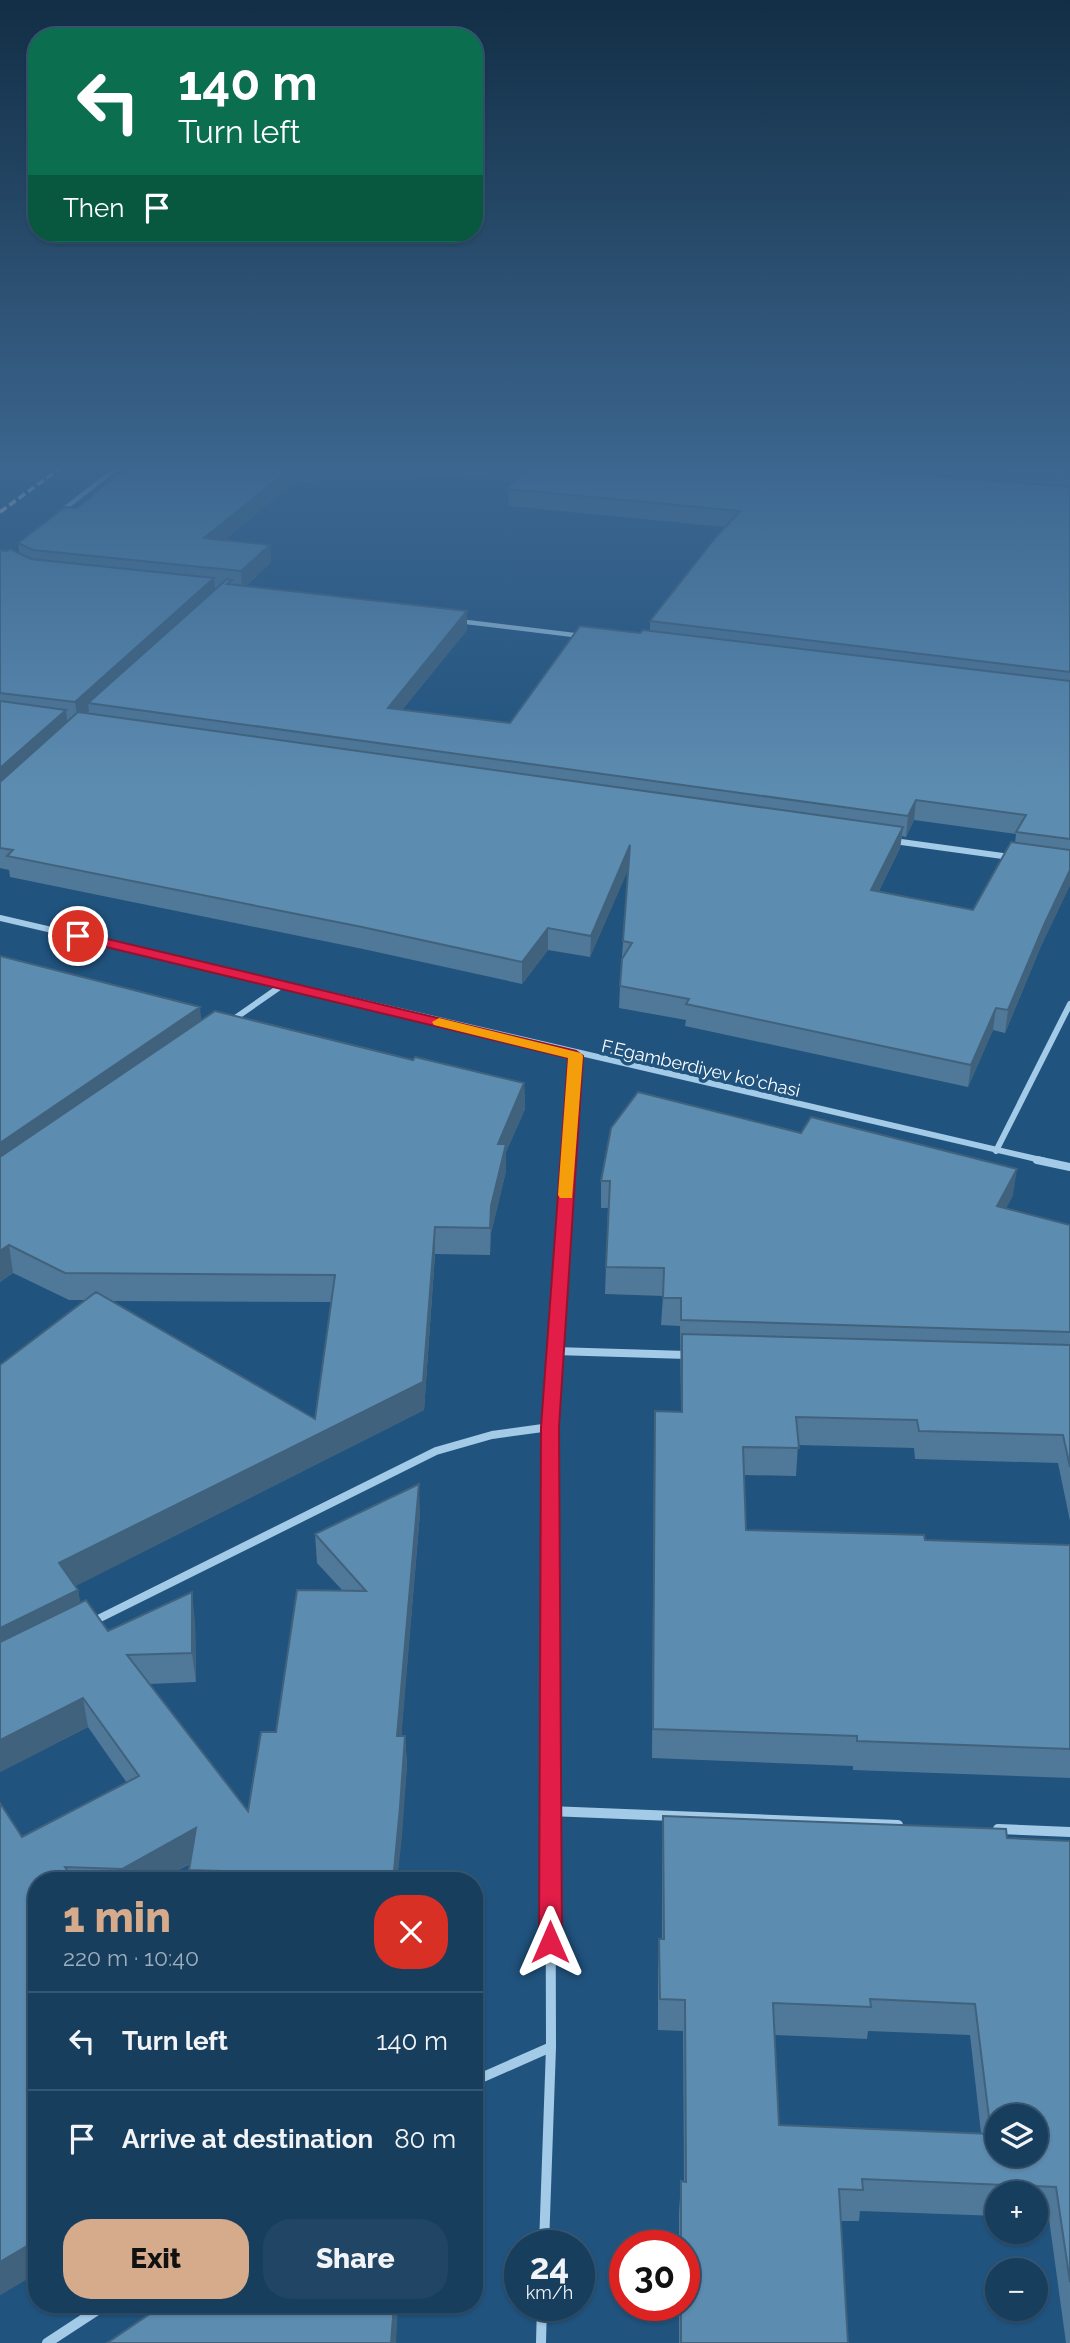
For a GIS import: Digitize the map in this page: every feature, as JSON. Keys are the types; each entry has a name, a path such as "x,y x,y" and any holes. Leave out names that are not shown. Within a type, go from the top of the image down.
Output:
{"street":[{"path":"448,619 586,636"},
{"path":"891,841 1015,858"},
{"name":"F.Egamberdiyev kо‘chasi","path":"0,918 285,984 576,1056 1070,1167"},
{"path":"228,1023 285,984"},
{"path":"996,1151 1070,1004"},
{"path":"545,2230 551,2047 550,1427 576,1056"},
{"path":"555,1351 694,1355"},
{"path":"87,1624 436,1451 492,1435 550,1427"},
{"path":"549,1811 906,1825"},
{"path":"988,1829 1070,1832"},
{"path":"483,2077 551,2047"},
{"path":"47,2343 93,2313"},
{"path":"541,2343 542,2321"}],"building":[{"path":"0,573 169,573 214,578 75,702 0,693"},
{"path":"687,573 1070,573 1070,672 650,621"},
{"path":"227,579 232,580 227,584 467,611 388,708 510,723 580,626 640,633 643,630 1070,681 1070,839 1016,832 1026,815 916,800 908,816 88,703"},
{"path":"0,701 66,710 0,768"},
{"path":"78,712 903,827 871,890 973,910 1011,842 1070,850 1070,870 1008,1010 996,1008 971,1065 686,1004 689,999 620,986 622,959 632,943 623,941 630,845 591,936 548,928 522,962 7,856 13,850 0,848 0,782"},
{"path":"0,956 200,1007 0,1143"},
{"path":"215,1011 413,1060 415,1057 524,1083 498,1144 506,1144 491,1206 490,1228 435,1227 423,1382 59,1563 78,1590 0,1628 0,1365 96,1292 315,1419 335,1275 65,1273 9,1245 0,1251 0,1157"},
{"path":"638,1092 801,1133 811,1117 1017,1169 997,1206 1070,1225 1070,1332 681,1320 681,1298 663,1298 664,1268 606,1267 610,1181 601,1181 611,1128"},
{"path":"682,1334 1070,1345 1070,1467 1063,1435 919,1431 917,1420 796,1417 799,1448 743,1447 746,1530 924,1535 925,1540 1070,1545 1070,1749 857,1741 857,1736 653,1729 655,1411 682,1412"},
{"path":"419,1484 397,1736 405,1736 394,1872 189,1870 196,1828 122,1869 65,1867 68,1872 28,1872 28,2245 0,2262 0,1803 22,1837 139,1776 83,1698 0,1740 0,1642 86,1600 108,1631 192,1592 192,1653 127,1655 248,1811 261,1732 276,1732 297,1590 366,1591 315,1534"},
{"path":"663,1816 1006,1829 1007,1838 1070,1841 1070,2282 1056,2187 1048,2187 1048,2181 985,2181 985,2184 862,2179 863,2190 839,2189 848,2343 681,2343 681,2321 700,2321 700,2230 681,2230 681,2181 686,2182 685,2000 660,1999 659,1939 664,1939","holes":["870,1999 975,2004 987,2104 1048,2104 1048,2167 985,2167 985,2134 779,2125 773,2003 871,2007"]},
{"path":"151,2313 393,2313 391,2343 107,2343"}],"slow traffic":[{"path":"439,1022 576,1056 566,1195"}],"route":[{"path":"78,936 576,1056 550,1427 550,1942"}]}
